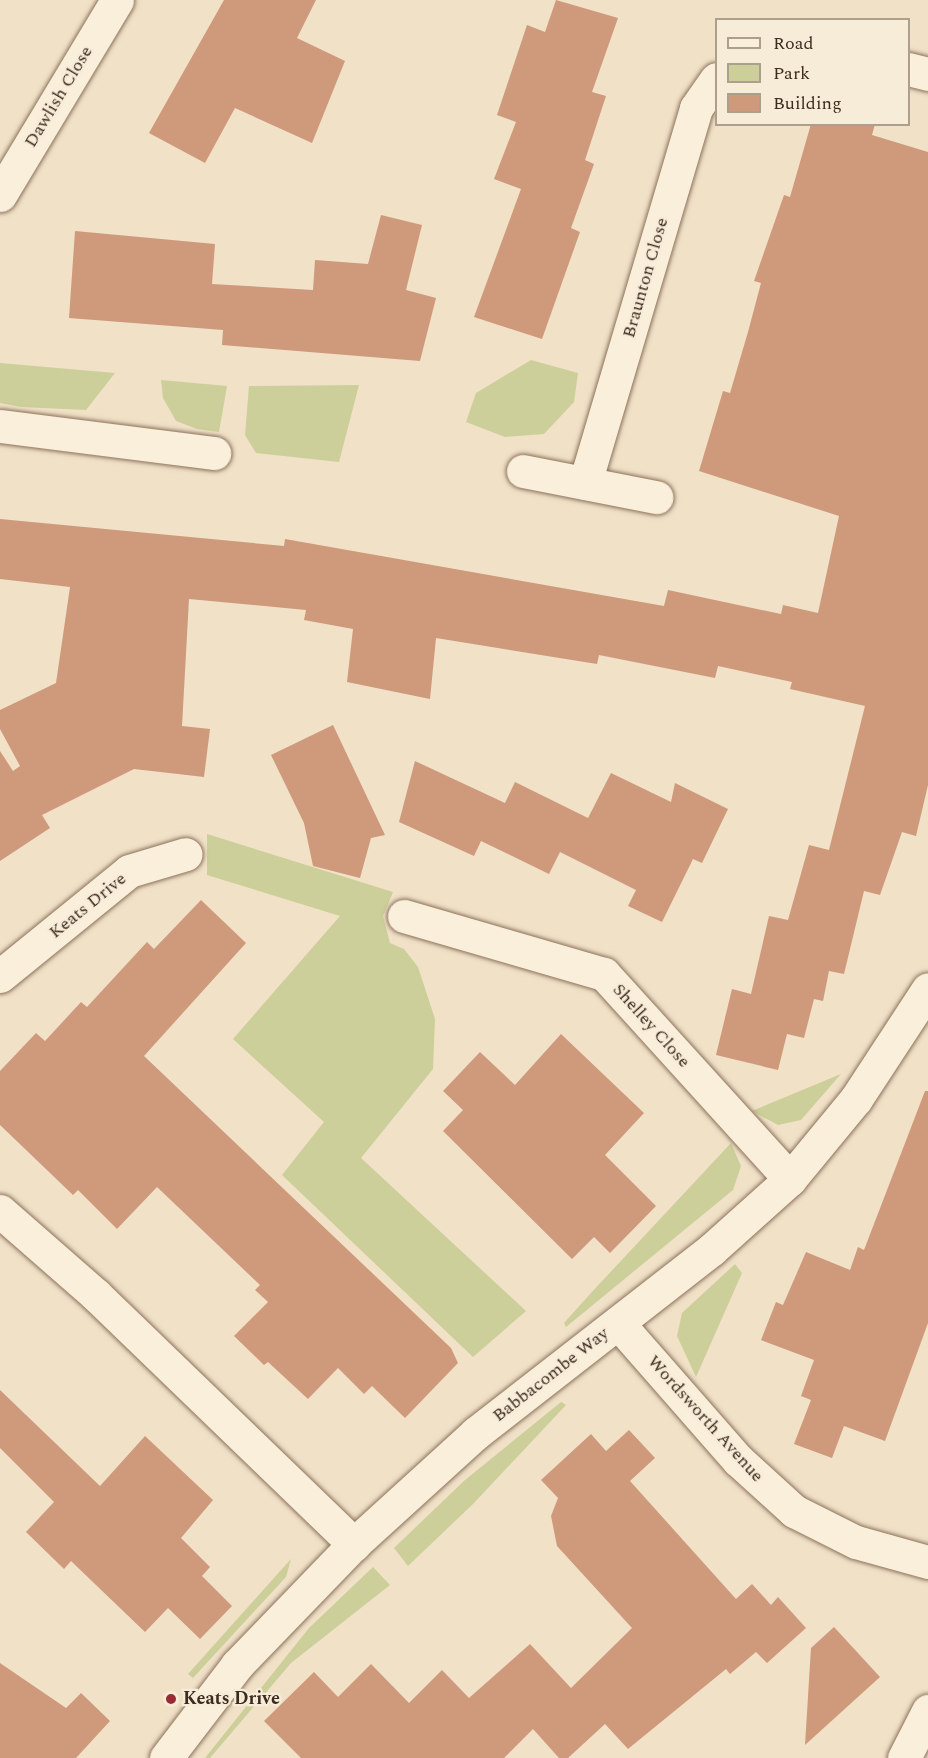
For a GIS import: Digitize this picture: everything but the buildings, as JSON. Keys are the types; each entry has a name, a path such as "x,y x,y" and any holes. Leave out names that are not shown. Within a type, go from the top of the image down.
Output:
{"street":[{"name":"Dawlish Close","path":"0,195 117,0"},
{"path":"910,69 928,74"},
{"name":"Braunton Close","path":"585,483 696,108 715,82"},
{"path":"0,426 214,453"},
{"path":"523,471 656,497"},
{"name":"Keats Drive","path":"0,976 129,871 186,854"},
{"name":"Shelley Close","path":"404,916 604,974 790,1179"},
{"name":"Babbacombe Way","path":"166,1758 237,1665 354,1544 476,1434 711,1250 790,1179 856,1099 927,995"},
{"path":"0,1212 96,1295 354,1544"},
{"name":"Wordsworth Avenue","path":"618,1323 738,1460 794,1511 856,1542 928,1562"},
{"path":"904,1758 928,1711"}],"green space":[{"path":"531,360 578,373 574,402 544,434 505,437 466,422 476,393"},
{"path":"0,363 115,373 86,410 21,407 0,403"},
{"path":"161,380 227,386 219,432 197,429 176,421 163,398"},
{"path":"359,385 339,462 256,453 245,435 249,386"},
{"path":"207,834 393,892 383,916 390,943 404,949 418,967 435,1019 433,1069 361,1158 526,1311 473,1357 282,1175 324,1122 233,1039 340,916 207,875"},
{"path":"841,1074 801,1120 778,1125 752,1111"},
{"path":"731,1143 741,1166 733,1190 566,1327 564,1323 590,1294"},
{"path":"735,1264 742,1273 696,1377 677,1336 682,1313"},
{"path":"561,1402 566,1405 473,1504 408,1566 394,1548 465,1480"},
{"path":"291,1559 286,1577 193,1678 188,1674"},
{"path":"373,1567 390,1585 291,1663 210,1758 205,1758 309,1628"}],"place":[{"name":"Keats Drive","path":"171,1699"}]}
